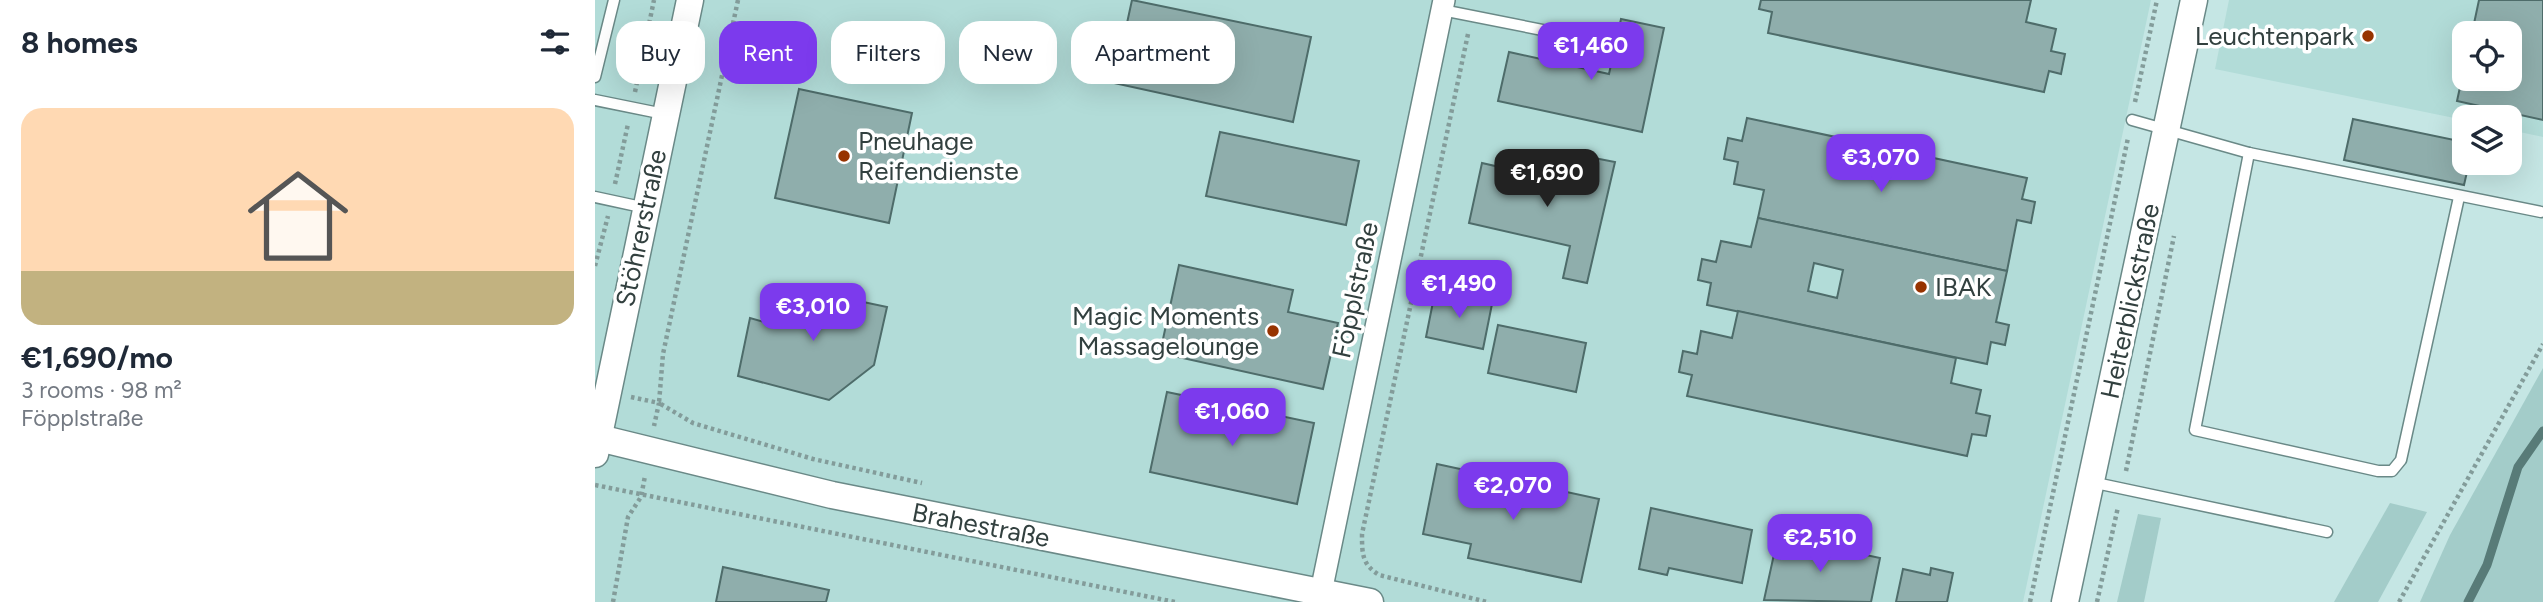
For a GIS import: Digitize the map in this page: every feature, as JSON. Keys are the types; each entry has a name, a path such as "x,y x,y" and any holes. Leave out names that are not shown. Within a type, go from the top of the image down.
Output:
{"street":[{"name":"Stöhrerstraße","path":"596,443 690,0"},
{"name":"Heiterblickstraße","path":"2065,602 2194,0"},
{"name":"Föpplstraße","path":"1321,592 1443,5"},
{"name":"Brahestraße","path":"596,443 832,495 1370,602"}],"lane":[{"path":"595,77 614,0"},
{"path":"1443,5 1472,16 1593,40"},
{"path":"595,100 665,114"},
{"path":"2131,120 2249,153 2541,212"},
{"path":"2249,153 2195,430 2378,471 2392,471 2401,460 2459,197"},
{"path":"595,197 646,208"},
{"path":"2091,482 2327,532"}],"path":[{"path":"595,266 654,0"},
{"path":"738,0 663,354 659,404 693,423 813,459 885,475"},
{"path":"2030,602 2157,0"},
{"path":"1472,16 1362,534 1362,557 1369,568 1379,575 1487,602"},
{"path":"2097,602 2175,232"},
{"path":"2399,602 2543,344"},
{"path":"595,485 642,497 1175,602"},
{"path":"613,602 628,517 642,497"}],"shaded area":[{"path":"595,0 2151,0 2023,602 595,602"},
{"path":"2229,0 2543,0 2543,137 2522,133 2522,105 2452,105 2452,118 2215,69"},
{"path":"2543,368 2543,602 2420,602 2450,535"},
{"path":"2390,503 2427,512 2378,602 2334,602"},
{"path":"2138,514 2161,518 2144,602 2117,602"}],"building":[{"path":"1132,0 1234,21 1127,21"},
{"path":"1761,0 2031,0 2026,22 2056,29 2051,51 2065,54 2061,74 2049,71 2044,92 1768,33 1772,12 1759,9"},
{"path":"2479,0 2543,0 2543,120 2522,115 2522,105 2475,105 2457,101 2459,91 2522,91 2522,21 2475,21"},
{"path":"1621,19 1664,28 1642,132 1498,101 1509,52 1609,74"},
{"path":"1235,21 1311,37 1293,122 1119,84 1235,84"},
{"name":"Pneuhage Reifendienste","path":"799,89 912,113 889,223 775,198"},
{"path":"1747,118 2027,178 2022,199 2035,202 2031,223 2017,220 2007,271 1758,218 1764,190 1734,184 1738,162 1724,159 1728,138 1742,141"},
{"path":"2353,119 2452,140 2452,175 2466,175 2464,185 2344,160"},
{"path":"1220,132 1359,161 1346,225 1206,196"},
{"path":"1589,157 1615,162 1587,283 1563,278 1570,246 1469,223 1482,163 1582,186"},
{"name":"IBAK","path":"1758,218 2007,271 1996,322 2009,325 2005,345 1991,342 1987,364 1707,305 1711,283 1698,280 1702,259 1716,262 1721,241 1751,247","holes":["1814,263 1843,270 1837,298 1808,291"]},
{"path":"1179,265 1293,290 1288,312 1338,323 1323,389 1160,353"},
{"path":"783,285 887,307 874,365 829,400 738,376 750,318 775,325"},
{"path":"1435,292 1492,304 1483,349 1426,337"},
{"path":"1738,311 1956,358 1951,383 1981,390 1976,413 1990,416 1986,436 1972,434 1967,456 1687,396 1692,375 1679,372 1683,351 1697,354 1701,331 1732,338"},
{"path":"1498,325 1586,343 1576,392 1488,373"},
{"path":"1167,392 1314,423 1297,504 1150,472"},
{"path":"1437,464 1599,499 1581,582 1468,558 1471,544 1423,534"},
{"path":"1651,508 1752,530 1742,583 1669,568 1667,575 1639,569"},
{"path":"1778,536 1880,558 1871,602 1764,600"},
{"path":"723,567 829,590 826,602 716,602"},
{"path":"1931,568 1953,573 1947,602 1896,602 1903,569 1930,575"}],"waterway":[{"path":"2468,602 2487,565 2518,467 2543,431"}],"place":[{"name":"Leuchtenpark","path":"2368,36"},
{"name":"Pneuhage Reifendienste","path":"844,156"},
{"name":"IBAK","path":"1921,287"},
{"name":"Magic Moments Massagelounge","path":"1273,331"}]}
